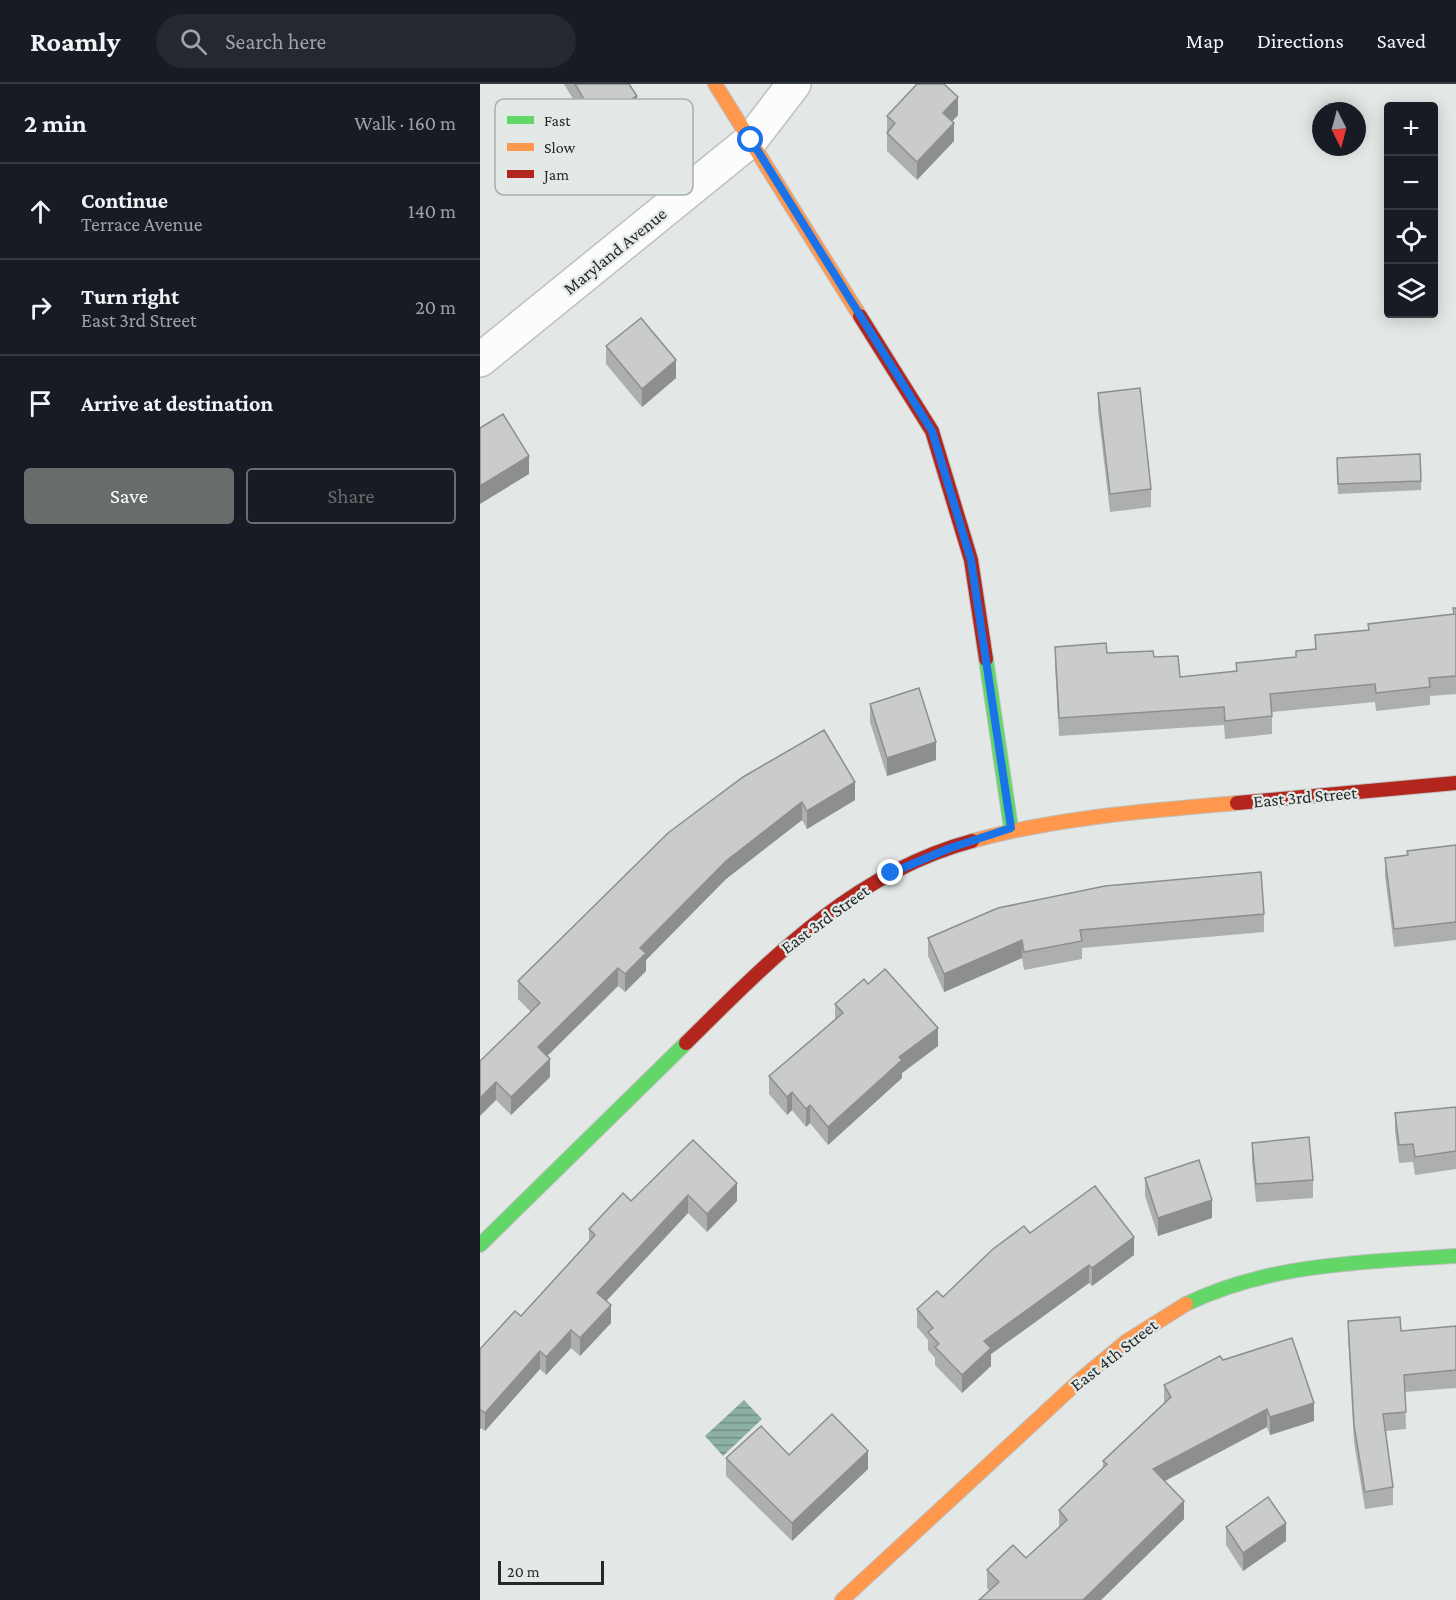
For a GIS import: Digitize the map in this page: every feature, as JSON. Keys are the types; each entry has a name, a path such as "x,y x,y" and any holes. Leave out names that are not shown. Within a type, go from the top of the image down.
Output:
{"street":[{"path":"715,84 932,431 971,560 1011,828"},
{"name":"Maryland Avenue","path":"693,187 751,140 794,84"},
{"name":"Maryland Avenue","path":"480,360 683,195"},
{"name":"East 3rd Street","path":"480,1245 791,941 835,907 891,873 950,848 1011,828 1083,817 1456,783"},
{"name":"East 4th Street","path":"842,1600 1108,1356 1155,1321 1206,1294 1261,1276 1326,1266 1456,1256"}],"shaded area":[{"path":"744,1400 762,1419 723,1456 705,1436"}],"building":[{"path":"575,84 629,84 637,96 632,99 584,99"},
{"path":"917,84 944,84 958,97 943,113 954,123 917,162 887,133 895,123 887,116"},
{"path":"641,318 676,360 642,389 606,346"},
{"path":"1140,388 1151,489 1110,494 1098,393"},
{"path":"503,414 529,456 480,486 480,428"},
{"path":"1420,454 1421,481 1338,484 1337,458"},
{"path":"1453,608 1456,608 1456,676 1429,678 1430,687 1376,693 1375,684 1270,694 1272,716 1225,721 1224,707 1059,718 1055,647 1106,643 1107,653 1153,651 1154,657 1178,656 1180,677 1237,671 1236,663 1296,657 1296,651 1316,649 1315,635 1369,630 1368,624 1454,614"},
{"path":"919,688 936,742 887,758 870,704"},
{"path":"824,730 855,782 807,811 802,802 726,861 640,948 646,953 625,974 618,968 538,1047 550,1059 511,1097 496,1082 480,1098 480,1061 540,1003 518,981 668,833 743,777"},
{"path":"1456,845 1456,922 1394,929 1385,858 1408,855 1407,851"},
{"path":"1261,872 1264,914 1080,930 1082,941 1024,952 1022,940 944,974 928,938 998,908 1105,886"},
{"path":"885,969 938,1028 899,1057 902,1060 828,1127 810,1105 806,1109 792,1092 787,1097 769,1076 843,1013 835,1004 864,979 868,984"},
{"path":"1456,1107 1456,1151 1415,1157 1413,1144 1399,1145 1395,1113"},
{"path":"1309,1137 1313,1180 1256,1184 1252,1143"},
{"path":"693,1140 737,1183 707,1214 688,1195 597,1293 611,1305 580,1338 571,1330 546,1357 540,1351 485,1413 480,1411 480,1349 515,1311 521,1316 595,1235 589,1229 623,1193 631,1201"},
{"path":"1199,1160 1212,1200 1158,1218 1145,1178"},
{"path":"1095,1186 1134,1237 1092,1268 1089,1265 984,1341 991,1348 962,1375 935,1347 939,1344 928,1332 933,1328 917,1309 937,1291 943,1297 993,1249 1024,1226 1030,1233"},
{"path":"1400,1317 1401,1331 1456,1326 1456,1370 1404,1375 1406,1412 1383,1414 1393,1487 1365,1492 1354,1425 1348,1321"},
{"path":"1292,1338 1314,1403 1270,1417 1267,1409 1153,1469 1184,1501 1083,1600 979,1600 999,1582 987,1570 1013,1545 1026,1558 1067,1520 1059,1510 1107,1464 1103,1461 1171,1397 1164,1385 1220,1356 1223,1360"},
{"path":"832,1414 868,1451 792,1523 726,1458 761,1426 789,1455"},
{"path":"1268,1497 1286,1523 1243,1553 1226,1527"}],"traffic: fast":[{"path":"986,659 1011,828"},
{"path":"480,1245 686,1043"},
{"path":"1186,1304 1218,1290 1285,1272 1353,1263 1456,1256"}],"traffic: slow":[{"path":"715,84 860,316"},
{"path":"972,841 1071,821 1137,812 1237,803"},
{"path":"842,1600 1080,1380 1127,1341 1186,1304"}],"traffic: jam":[{"path":"860,316 932,431 971,560 986,659"},
{"path":"1237,803 1456,783"},
{"path":"686,1043 782,951 851,897 889,874 929,855 972,841"}],"route":[{"path":"751,140 932,431 971,560 1011,828 950,848 891,873"}]}
